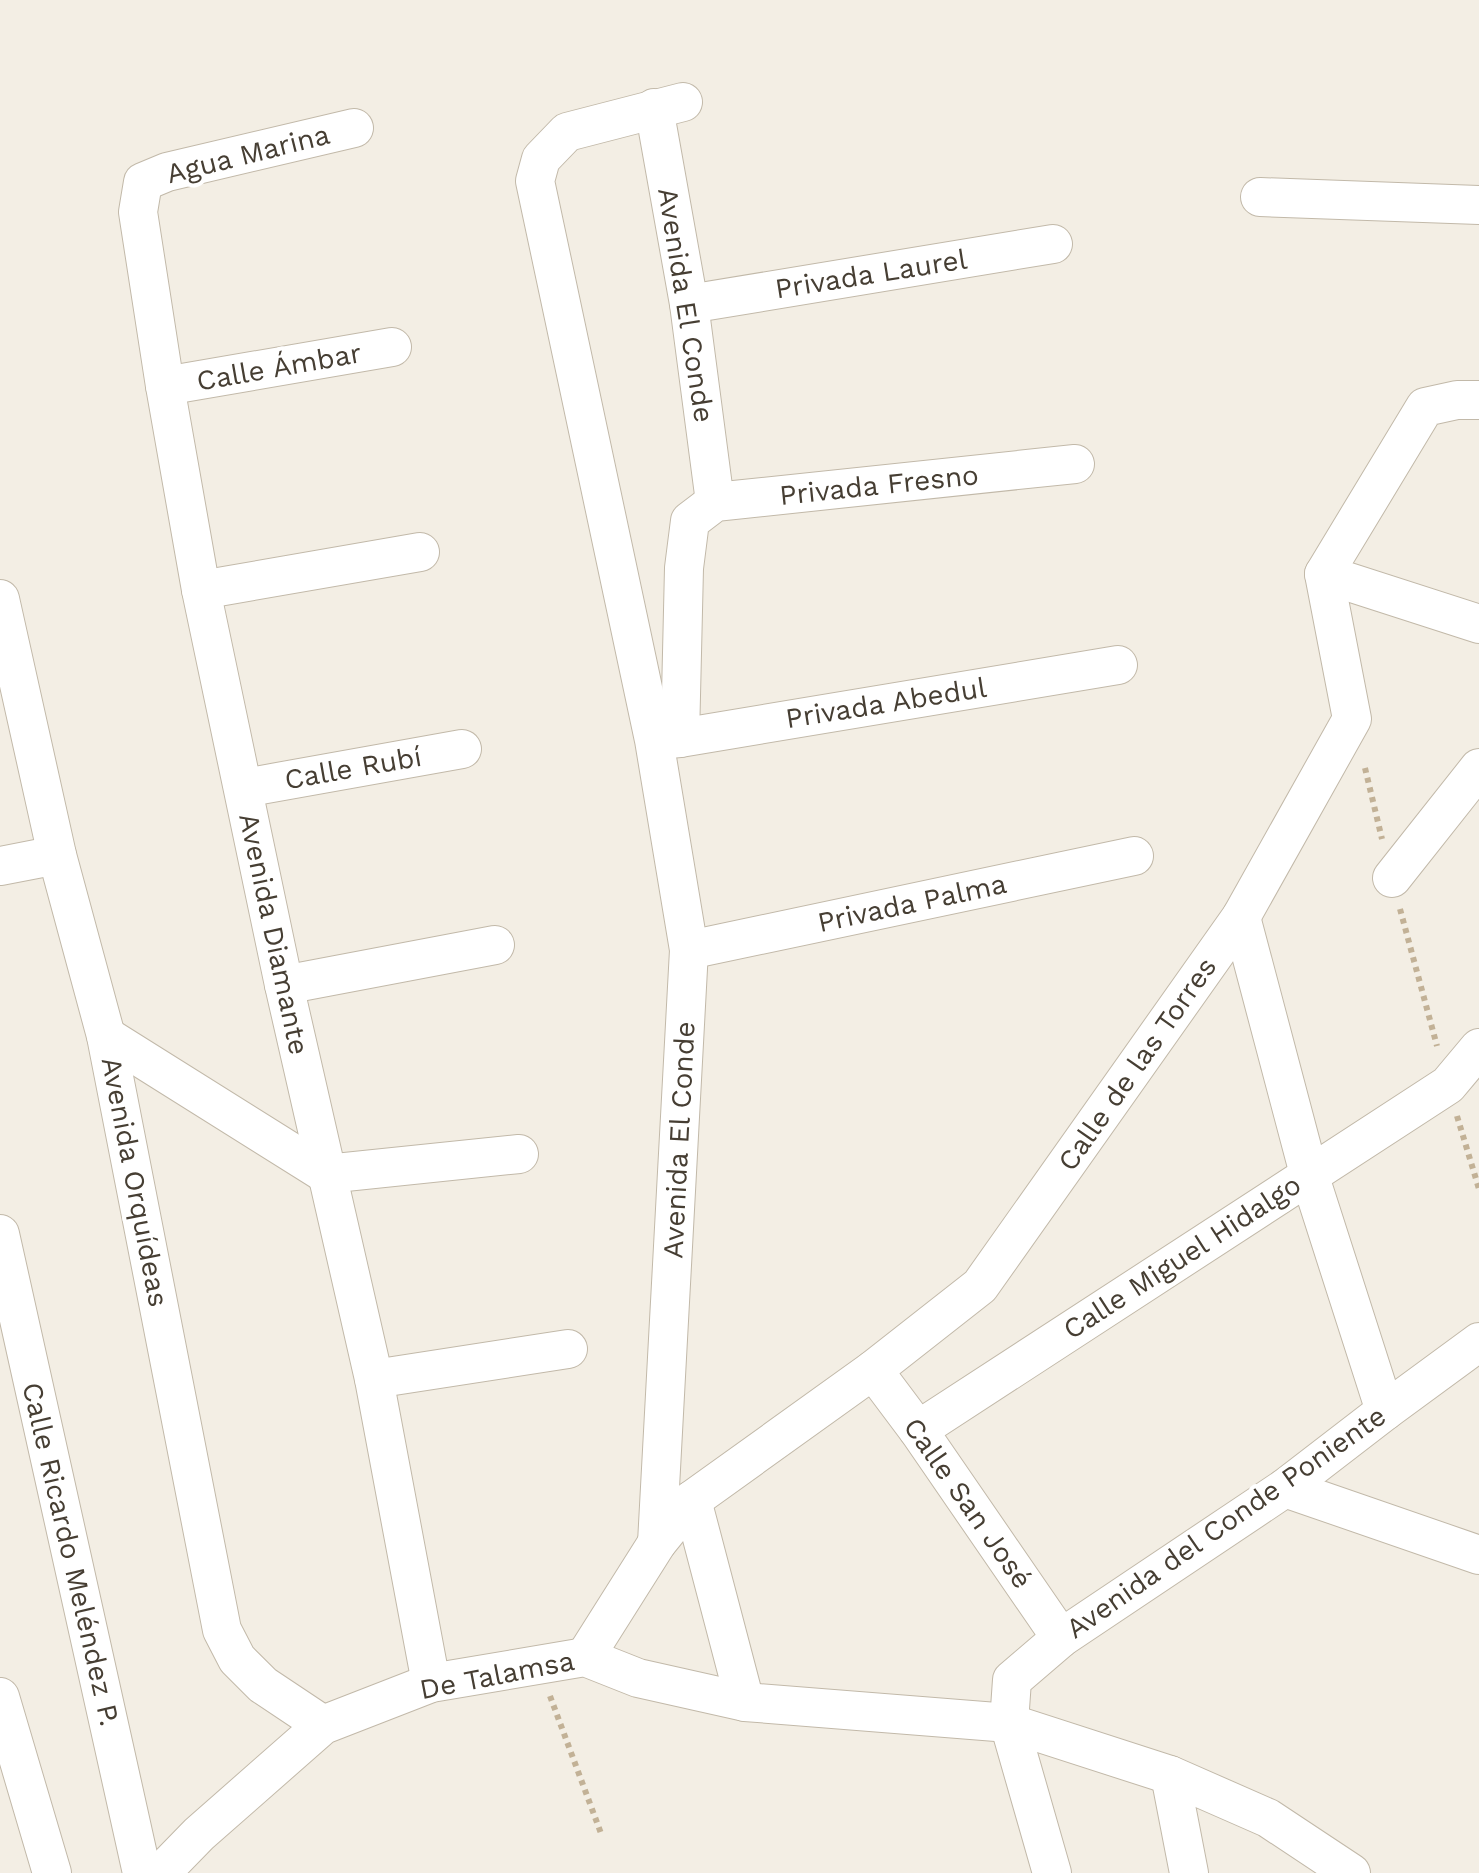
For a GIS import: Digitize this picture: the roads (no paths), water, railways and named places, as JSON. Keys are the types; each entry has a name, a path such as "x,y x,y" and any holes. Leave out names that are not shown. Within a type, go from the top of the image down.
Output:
{"street":[{"name":"Avenida El Conde","path":"657,1543 690,950 667,739 534,181 542,159 567,132 668,105 689,304 703,512 684,568 667,739"},
{"name":"Agua Marina","path":"143,182 167,172 354,128"},
{"name":"Avenida Diamante","path":"143,182 138,212 201,590 284,985 374,1379 431,1682"},
{"path":"1260,197 1479,204"},
{"name":"Privada Laurel","path":"689,304 1054,244"},
{"name":"Calle Ámbar","path":"165,386 392,348"},
{"path":"1479,400 1425,406 1324,574 1479,624"},
{"name":"Privada Fresno","path":"703,512 1075,464"},
{"path":"201,590 420,552"},
{"name":"Calle de las Torres","path":"586,1657 657,1543 692,1500 873,1370 980,1286 1242,917 1352,718 1324,574"},
{"name":"Avenida Orquídeas","path":"0,599 57,856 106,1036 222,1630 237,1660 263,1684 323,1725"},
{"name":"Privada Abedul","path":"667,739 1118,664"},
{"name":"Calle Rubí","path":"244,788 462,749"},
{"path":"1392,878 1479,768"},
{"path":"0,866 57,856"},
{"name":"Privada Palma","path":"690,950 1134,856"},
{"path":"1242,917 1309,1174 1385,1410"},
{"path":"284,985 495,946"},
{"path":"106,1036 326,1174 518,1154"},
{"name":"Calle Miguel Hidalgo","path":"918,1430 1448,1085 1479,1048"},
{"name":"Calle Ricardo Meléndez P.","path":"0,1234 142,1873"},
{"name":"Avenida del Conde Poniente","path":"1009,1724 1012,1680 1061,1638 1285,1488 1479,1342"},
{"path":"374,1379 568,1349"},
{"name":"Calle San José","path":"873,1370 1061,1638"},
{"path":"1285,1488 1479,1555"},
{"path":"692,1500 746,1702"},
{"name":"De Talamsa","path":"161,1873 199,1834 323,1725 431,1682 586,1657 638,1678 746,1702 1009,1724 1170,1774 1268,1818 1351,1873"},
{"path":"0,1697 52,1873"},
{"path":"1009,1724 1052,1873"},
{"path":"1170,1774 1189,1873"}]}
